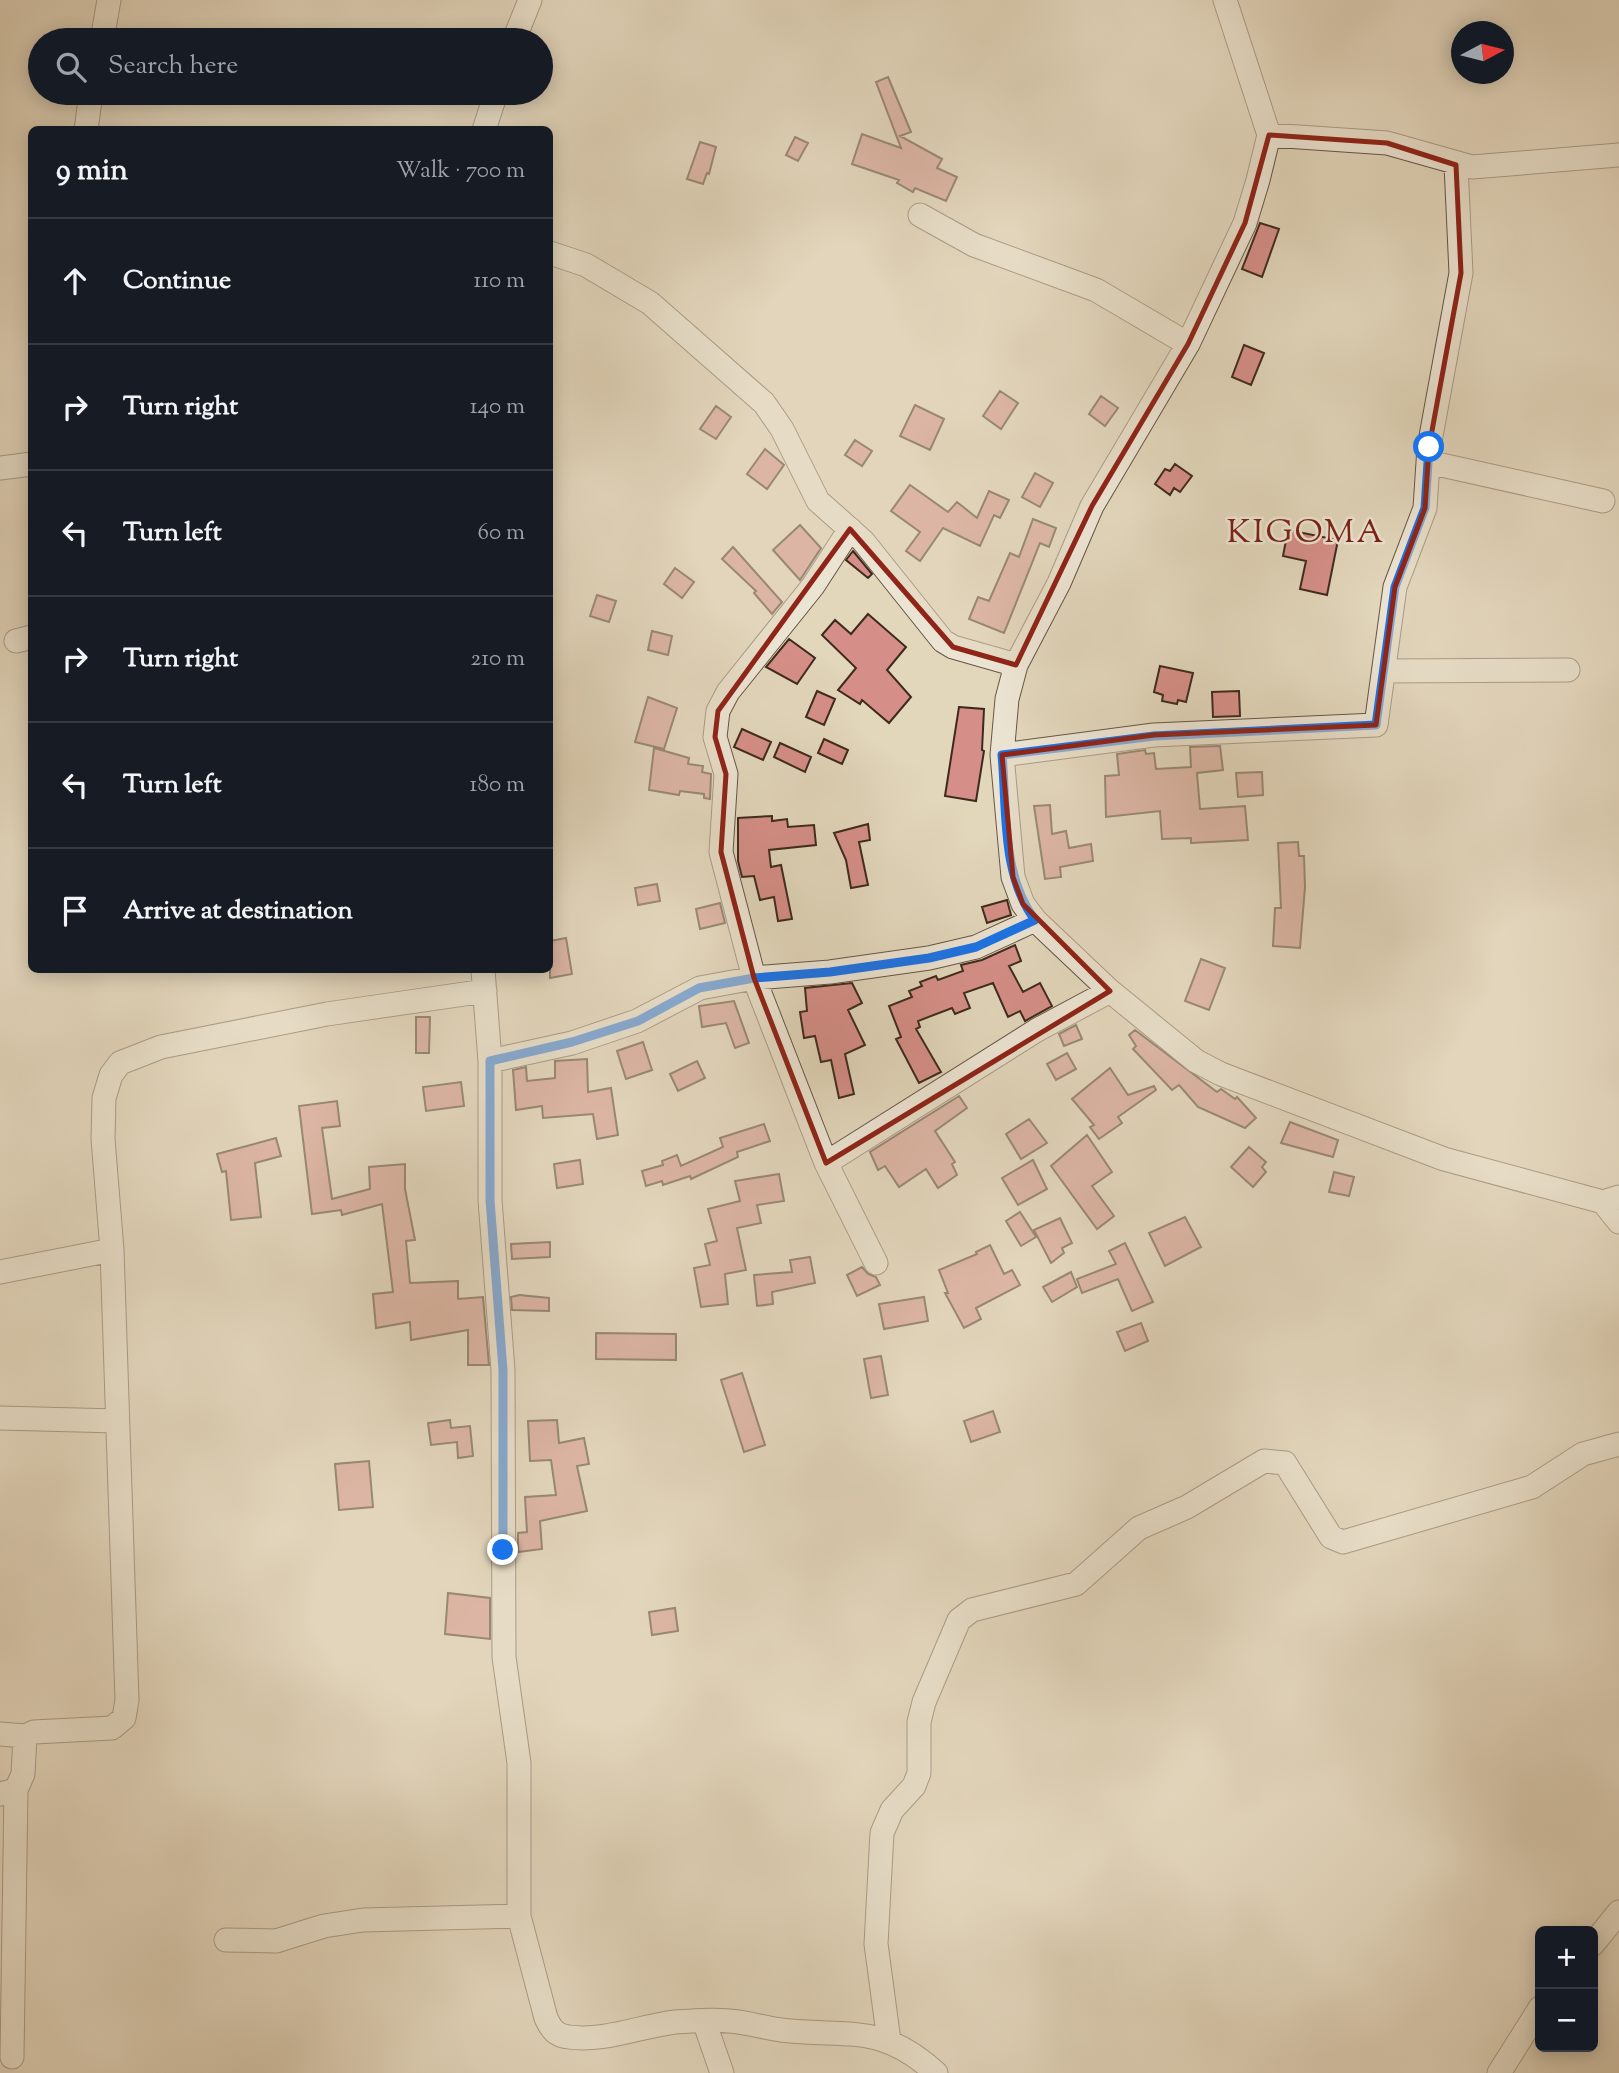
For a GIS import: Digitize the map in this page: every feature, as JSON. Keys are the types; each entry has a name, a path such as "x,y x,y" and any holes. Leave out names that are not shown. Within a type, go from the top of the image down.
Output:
{"street":[{"path":"104,28 109,0"},
{"path":"519,28 530,0"},
{"path":"1225,0 1269,135 1245,223 1188,344 1092,506 1059,583 1016,664 1007,699 1002,755 1013,877 1023,904 1035,920 1110,991 1196,1061 1221,1074 1444,1159 1611,1200 1619,1222"},
{"path":"87,126 89,105"},
{"path":"485,126 492,105"},
{"path":"1269,135 1387,143 1472,167 1619,155"},
{"path":"1002,755 1154,736 1373,727 1378,721 1395,587 1425,508 1428,462 1461,273 1456,164"},
{"path":"920,215 974,245 1096,290 1188,344"},
{"path":"553,254 586,265 650,303 764,403 782,429 818,501 863,541 943,641 953,647 1016,664"},
{"path":"1428,462 1603,501"},
{"path":"0,468 28,464"},
{"path":"850,529 813,586 727,692 718,711 715,737 726,774 722,852 754,978 826,1163 876,1263"},
{"path":"1384,671 1568,670"},
{"path":"490,1061 572,1042 638,1021 699,988 754,978 830,972 929,958 976,947 1035,920"},
{"path":"0,1734 25,1736 34,1732 112,1728 124,1718 127,1700 112,1250 103,1139 104,1098 111,1075 120,1063 162,1047 484,980 490,1061 490,1200 503,1370 504,1657 519,1763 519,1916 546,2018 559,2035 579,2038 675,2022 726,2020 780,2030 865,2033 889,2041 936,2073"},
{"path":"826,1163 1037,1030 1110,991"},
{"path":"0,1272 112,1250"},
{"path":"0,1418 117,1421"},
{"path":"889,2041 876,1944 878,1866 882,1833 892,1810 914,1786 919,1773 919,1722 924,1702 959,1620 972,1610 1076,1584 1133,1533 1187,1507 1264,1461 1285,1463 1331,1537 1343,1542 1532,1487 1583,1454 1619,1444"},
{"path":"12,2057 8,1792 23,1774 25,1736"},
{"path":"1598,1938 1619,1912"},
{"path":"226,1940 276,1941 324,1926 363,1920 519,1916"},
{"path":"1499,2073 1535,2016"},
{"path":"704,2021 722,2073"}],"highlighted area":[{"path":"1269,135 1387,143 1456,165 1461,273 1429,447 1425,508 1395,587 1376,725 1154,735 1002,755 1013,877 1023,904 1110,991 826,1163 754,978 721,852 726,774 715,737 718,711 850,529 953,647 1016,665 1092,506 1188,344 1245,223"}],"building":[{"path":"888,77 911,132 900,136 942,159 937,168 957,177 946,201 915,188 913,192 897,183 899,180 852,164 862,134 901,148 876,82"},
{"path":"795,137 808,143 798,161 786,155"},
{"path":"700,142 716,147 709,174 707,173 703,184 687,179"},
{"path":"1260,223 1279,229 1262,277 1242,269"},
{"path":"1244,345 1264,353 1251,385 1232,377"},
{"path":"1000,391 1018,403 1001,429 983,416"},
{"path":"1101,396 1118,408 1105,426 1089,414"},
{"path":"915,405 944,419 930,450 900,436"},
{"path":"716,406 731,417 716,439 700,429"},
{"path":"855,440 872,451 862,466 845,455"},
{"path":"765,449 784,465 767,489 747,474"},
{"path":"1175,464 1192,476 1180,492 1174,488 1170,495 1155,484 1165,469 1170,471"},
{"path":"1035,473 1053,483 1040,507 1022,497"},
{"path":"910,485 948,512 957,502 977,518 989,491 1009,500 1000,518 994,515 980,546 943,528 920,561 906,551 920,532 891,511"},
{"path":"1033,519 1056,528 1049,547 1040,543 1004,633 969,619 978,597 989,601 1010,553 1019,557"},
{"path":"800,525 821,548 800,580 773,550"},
{"path":"1288,530 1338,540 1327,595 1300,589 1306,561 1283,556"},
{"path":"733,547 782,602 772,614 754,593 756,591 722,559"},
{"path":"853,551 872,574 868,578 846,560"},
{"path":"675,568 694,582 682,598 664,584"},
{"path":"597,595 616,601 609,622 590,616"},
{"path":"868,614 906,647 887,670 911,697 889,723 862,700 860,704 838,690 856,668 822,635 835,620 851,634"},
{"path":"652,631 672,636 668,655 648,650"},
{"path":"789,639 815,658 797,684 766,667"},
{"path":"1160,666 1193,673 1186,702 1178,700 1177,704 1162,701 1163,695 1154,692"},
{"path":"817,691 835,699 824,725 806,717"},
{"path":"1239,691 1240,716 1213,717 1212,692"},
{"path":"648,697 677,708 664,749 635,742"},
{"path":"959,707 984,709 984,751 976,801 945,796"},
{"path":"742,729 771,742 763,760 734,747"},
{"path":"824,739 848,750 842,764 818,753"},
{"path":"780,743 811,757 805,772 774,757"},
{"path":"1220,746 1223,770 1197,773 1200,809 1245,806 1248,840 1191,843 1191,838 1162,839 1160,811 1106,817 1105,776 1119,775 1117,754 1145,750 1146,754 1154,753 1156,769 1191,767 1190,747"},
{"path":"654,748 689,758 688,764 703,766 702,772 711,774 710,799 704,798 704,794 680,791 679,795 649,790"},
{"path":"1262,772 1263,795 1238,797 1236,773"},
{"path":"1050,805 1052,834 1066,831 1069,848 1091,844 1093,861 1060,867 1061,877 1045,879 1034,806"},
{"path":"772,816 772,821 787,819 788,827 814,825 816,845 769,850 771,867 781,865 792,919 778,921 774,897 760,900 754,876 742,877 738,861 738,818"},
{"path":"868,824 870,840 859,842 868,885 851,888 846,860 834,833"},
{"path":"1298,842 1299,856 1304,856 1305,887 1300,948 1273,946 1275,908 1281,908 1278,843"},
{"path":"657,884 660,901 638,905 635,888"},
{"path":"1007,900 1011,915 987,923 982,907"},
{"path":"720,903 725,923 700,929 696,909"},
{"path":"566,938 572,974 550,978 550,973 553,973 553,940"},
{"path":"1015,945 1021,961 1009,966 1023,992 1040,983 1052,1006 1025,1021 1020,1011 1008,1017 993,983 964,993 970,1008 955,1014 952,1008 918,1021 920,1027 916,1029 941,1072 919,1083 896,1039 901,1037 889,1006 912,997 909,991 922,986 920,982 936,976 938,980 963,971 961,965 982,960"},
{"path":"1201,959 1225,968 1209,1010 1185,1001"},
{"path":"852,983 862,1003 848,1010 865,1045 845,1054 854,1094 839,1098 831,1060 821,1062 815,1036 804,1038 800,1012 807,1011 805,988"},
{"path":"734,1001 749,1043 735,1048 726,1023 702,1027 699,1006"},
{"path":"416,1017 430,1017 429,1053 416,1053"},
{"path":"1076,1025 1082,1039 1064,1046 1059,1034"},
{"path":"1135,1030 1217,1092 1221,1089 1235,1099 1237,1097 1256,1118 1245,1128 1198,1107 1179,1085 1172,1090 1133,1049 1136,1046 1129,1035"},
{"path":"643,1042 652,1070 626,1079 617,1051"},
{"path":"1067,1053 1076,1069 1056,1080 1047,1064"},
{"path":"587,1059 588,1092 611,1088 618,1135 597,1139 593,1114 543,1118 542,1106 516,1110 513,1070 526,1067 527,1081 555,1078 555,1061"},
{"path":"697,1061 705,1078 678,1091 670,1074"},
{"path":"1110,1068 1128,1095 1154,1086 1156,1090 1118,1117 1122,1123 1099,1139 1090,1127 1094,1125 1072,1099"},
{"path":"461,1082 464,1106 426,1111 423,1087"},
{"path":"959,1096 967,1108 935,1131 955,1162 952,1164 957,1175 938,1188 926,1169 899,1187 885,1166 878,1170 870,1152"},
{"path":"337,1101 340,1126 322,1128 332,1199 370,1189 369,1167 405,1164 405,1189 415,1240 406,1241 410,1283 458,1281 458,1299 483,1297 489,1365 468,1365 468,1330 411,1340 410,1322 376,1328 373,1294 393,1292 382,1204 342,1215 341,1210 312,1214 299,1106"},
{"path":"1029,1119 1047,1143 1021,1159 1006,1134"},
{"path":"1290,1122 1338,1140 1333,1157 1281,1143"},
{"path":"764,1124 770,1141 737,1152 738,1157 691,1179 690,1176 663,1185 662,1181 646,1186 642,1171 663,1165 662,1161 677,1155 681,1166 723,1147 720,1138"},
{"path":"1087,1135 1112,1172 1092,1186 1114,1216 1097,1229 1051,1166"},
{"path":"276,1138 281,1156 255,1163 261,1217 231,1220 226,1171 222,1172 217,1154"},
{"path":"1249,1147 1266,1162 1262,1167 1266,1172 1253,1187 1231,1167"},
{"path":"580,1160 583,1184 557,1188 554,1164"},
{"path":"1033,1160 1047,1189 1018,1205 1002,1178"},
{"path":"1334,1172 1354,1177 1349,1196 1329,1192"},
{"path":"779,1174 784,1201 757,1205 761,1223 737,1228 746,1270 725,1274 728,1304 701,1307 694,1268 710,1265 705,1244 717,1241 708,1209 740,1201 735,1181"},
{"path":"1020,1212 1036,1237 1021,1246 1006,1221"},
{"path":"1185,1217 1201,1247 1165,1266 1149,1233"},
{"path":"1060,1218 1072,1243 1062,1248 1064,1253 1051,1263 1034,1230"},
{"path":"550,1242 550,1257 512,1259 511,1244"},
{"path":"1125,1243 1153,1302 1132,1311 1118,1279 1082,1293 1077,1279 1116,1264 1109,1251"},
{"path":"990,1245 1004,1274 1012,1270 1020,1285 976,1308 981,1319 964,1328 945,1293 948,1293 939,1270 977,1254 976,1252"},
{"path":"810,1257 815,1283 772,1292 773,1304 757,1306 754,1275 792,1272 790,1260"},
{"path":"862,1267 868,1274 876,1277 880,1285 857,1296 847,1275"},
{"path":"1071,1272 1077,1287 1052,1302 1043,1287"},
{"path":"519,1295 549,1298 549,1311 512,1310 511,1297"},
{"path":"924,1297 928,1321 884,1329 879,1304"},
{"path":"1141,1323 1148,1341 1125,1351 1117,1332"},
{"path":"596,1333 676,1334 676,1360 596,1359"},
{"path":"881,1356 888,1395 871,1398 864,1359"},
{"path":"742,1373 765,1445 744,1452 721,1380"},
{"path":"993,1411 1000,1432 971,1442 964,1421"},
{"path":"450,1420 451,1428 470,1426 473,1456 458,1458 457,1442 431,1445 428,1423"},
{"path":"557,1420 559,1443 584,1438 589,1464 577,1466 587,1511 540,1521 542,1549 518,1552 518,1533 527,1532 525,1497 556,1495 551,1460 530,1461 528,1421"},
{"path":"369,1461 373,1507 339,1510 335,1464"},
{"path":"448,1593 490,1598 490,1639 445,1634"},
{"path":"675,1608 678,1631 652,1635 649,1612"}],"district":[{"name":"KIGOMA","path":"1306,534"}],"route":[{"path":"503,1550 503,1370 490,1200 490,1061 572,1042 638,1021 699,988 754,978 830,972 929,958 976,947 1035,920 1023,904 1013,877 1002,755 1154,736 1373,727 1378,721 1395,587 1425,508 1429,447"}]}
